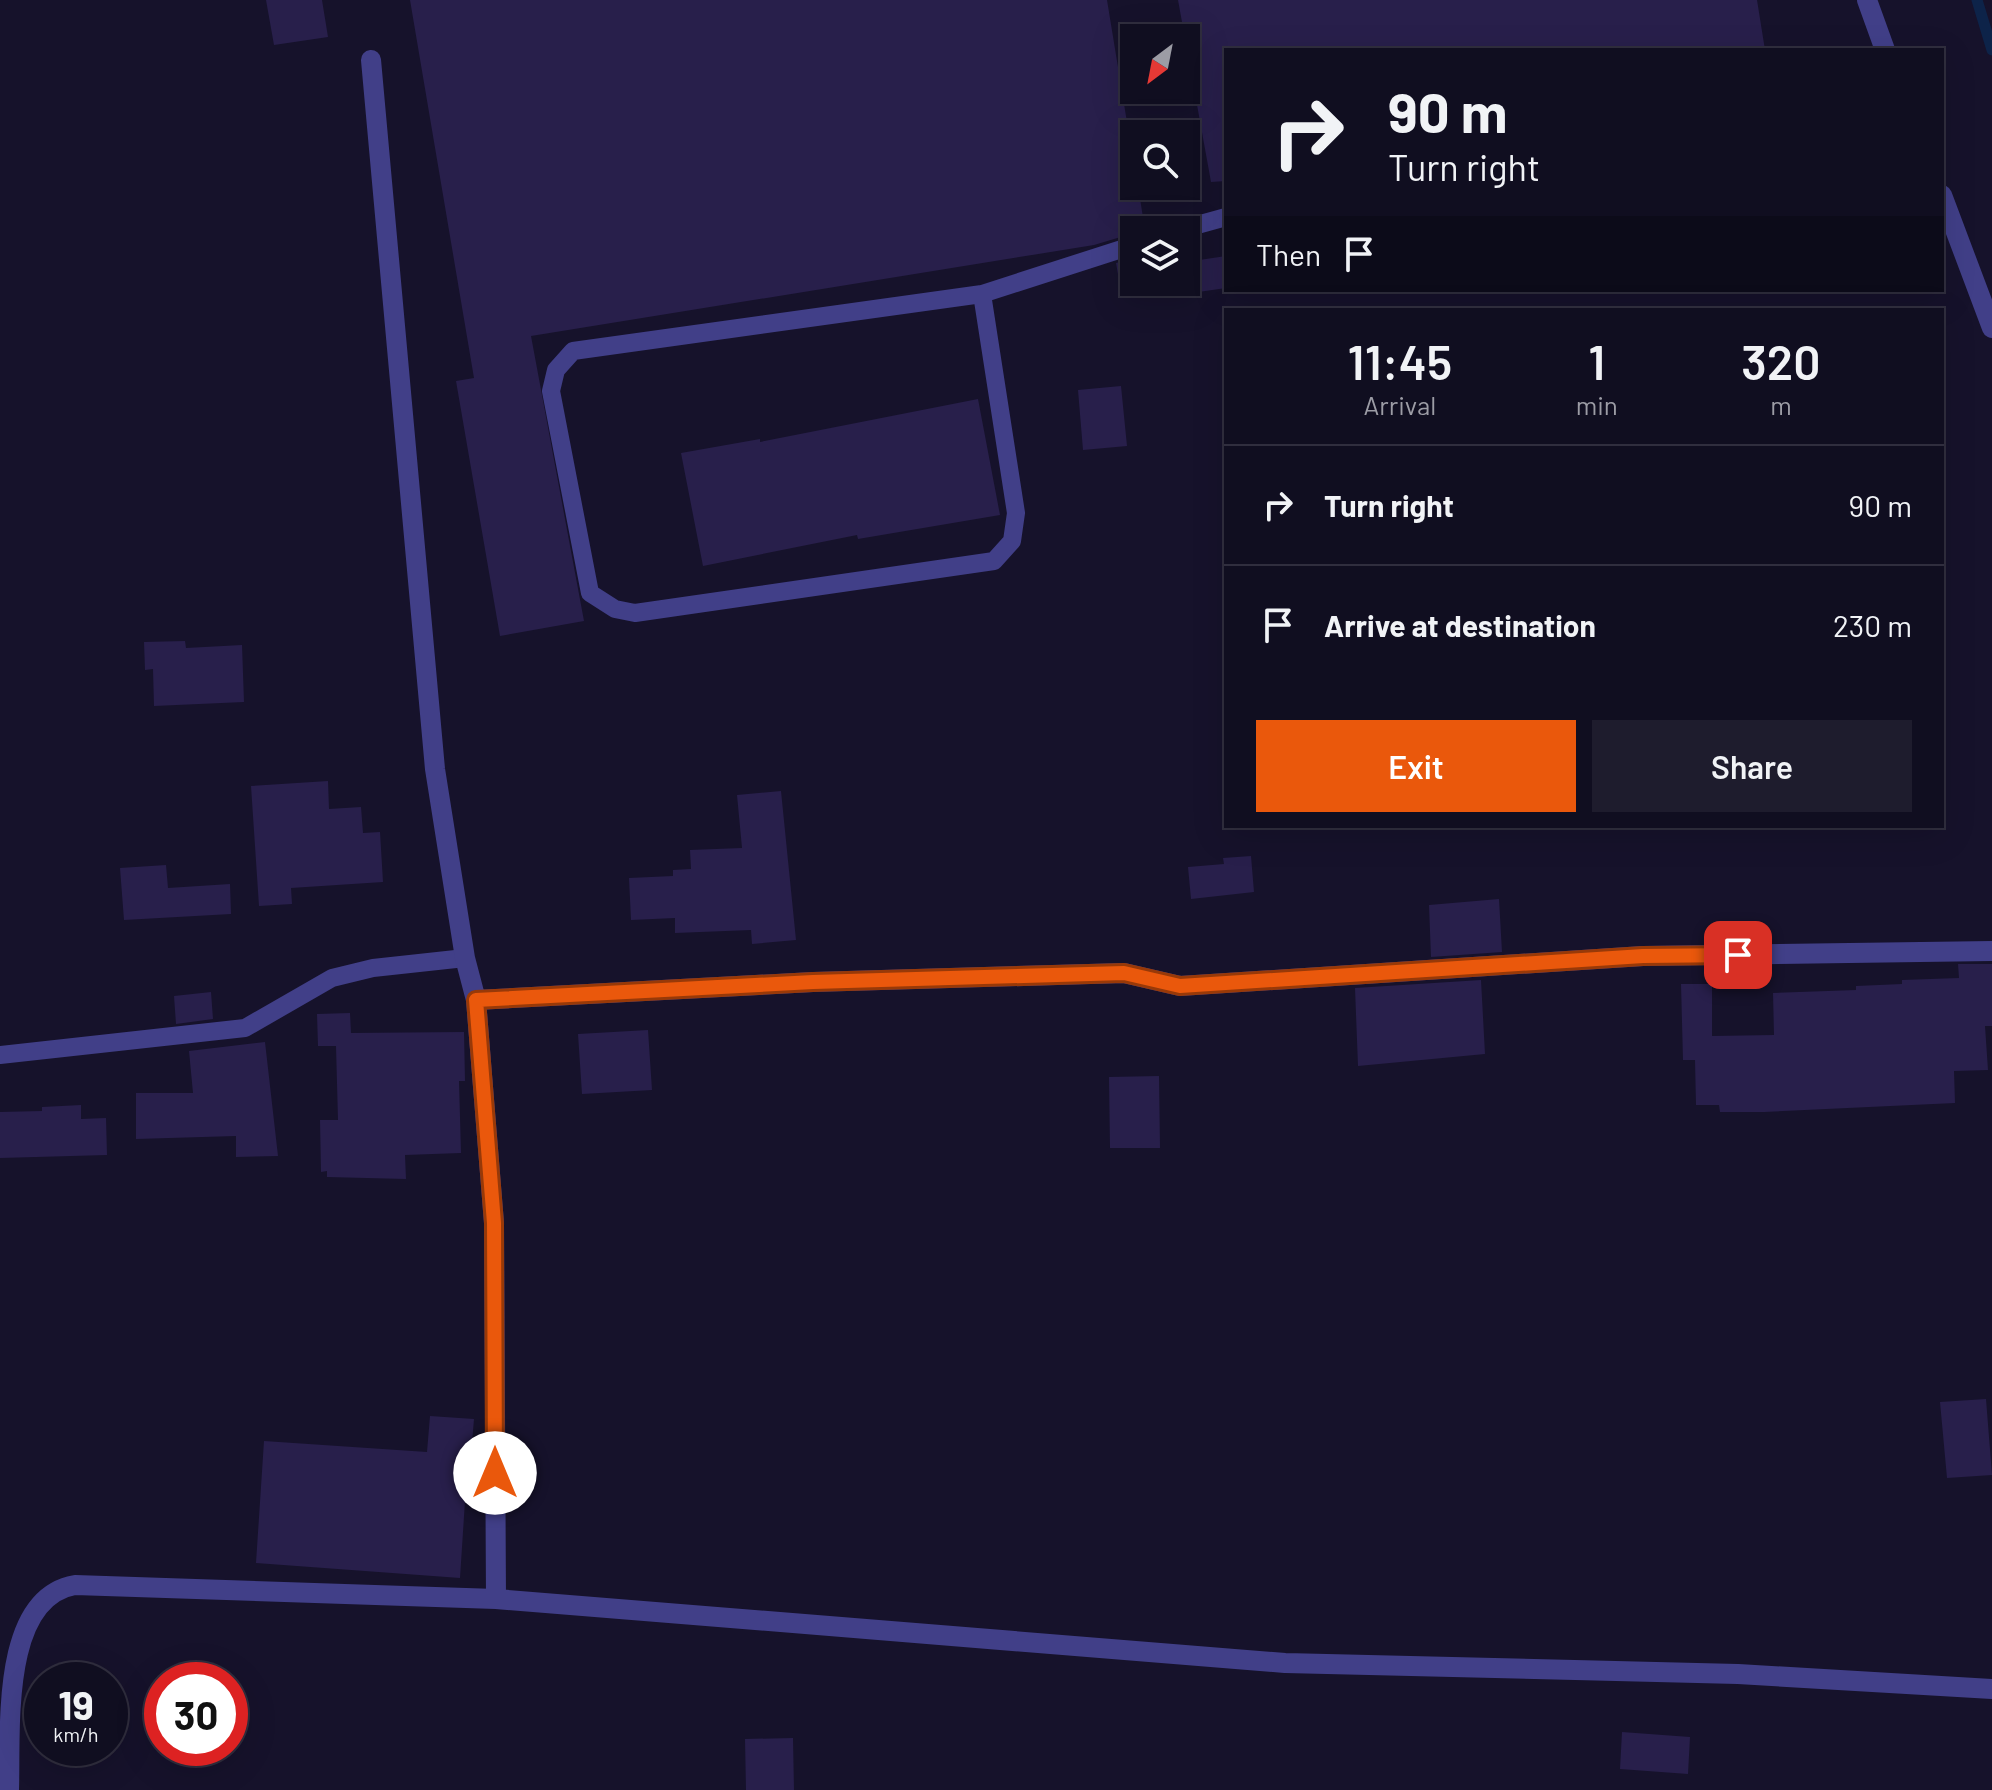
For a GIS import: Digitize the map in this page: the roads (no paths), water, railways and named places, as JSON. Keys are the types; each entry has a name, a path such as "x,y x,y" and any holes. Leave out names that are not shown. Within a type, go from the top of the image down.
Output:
{"street":[{"path":"1867,0 1884,48"},
{"path":"371,60 435,769 465,958 476,1000 494,1223 496,1599"},
{"path":"1944,200 1992,328"},
{"path":"476,1000 813,982 1124,973 1180,986 1643,956 1992,951"},
{"path":"9,1790 13,1675 23,1627 41,1600 58,1588 75,1585 496,1599 1285,1663 1738,1674 1992,1689"}],"lane":[{"path":"1200,224 1224,218"},
{"path":"982,294 1016,513 1012,541 994,561 635,613 615,609 590,593 551,391 556,370 573,351 982,294 1120,250"},
{"path":"0,1055 245,1028 332,978 373,968 465,958"}],"waterway":[{"path":"1977,0 1992,50"}]}
